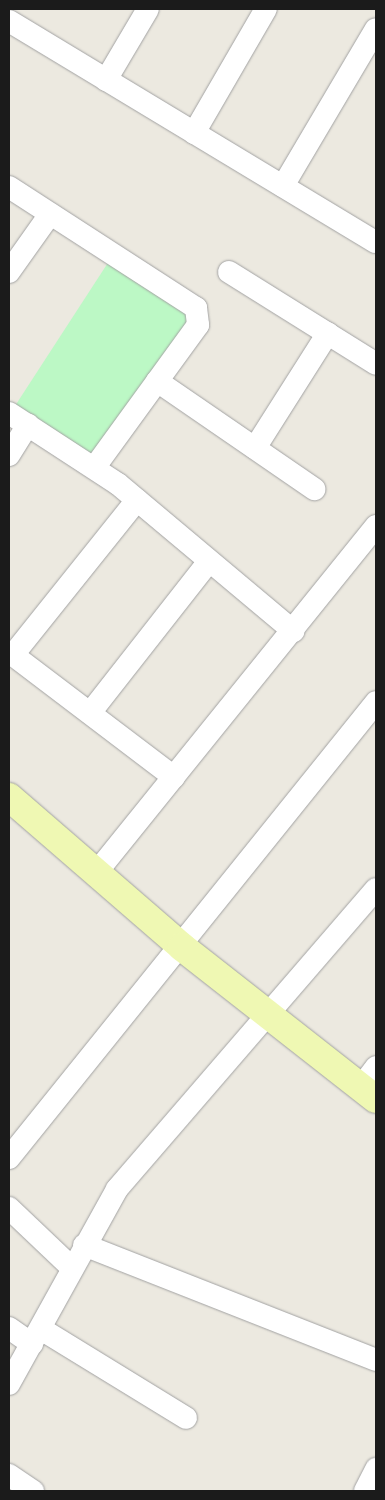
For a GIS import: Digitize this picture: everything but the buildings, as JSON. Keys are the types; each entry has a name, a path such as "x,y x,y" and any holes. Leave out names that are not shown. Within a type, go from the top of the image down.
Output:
{"street":[{"path":"106,80 148,9"},
{"path":"194,133 266,9"},
{"path":"9,21 283,186 374,235"},
{"path":"283,186 376,29"},
{"path":"9,187 196,308 198,325 94,467"},
{"path":"9,272 50,214"},
{"path":"229,272 376,364"},
{"path":"255,448 328,333"},
{"path":"157,381 314,489"},
{"path":"9,413 94,467 137,500 293,631"},
{"path":"9,455 28,425"},
{"path":"137,500 13,655 174,777"},
{"path":"96,873 376,526"},
{"path":"90,713 209,560"},
{"path":"9,1158 182,947 376,702"},
{"path":"9,797 182,947 268,1016 371,1085"},
{"path":"9,1384 84,1245 117,1189 376,889"},
{"path":"9,1208 72,1268"},
{"path":"84,1245 376,1360"},
{"path":"9,1328 36,1336 186,1418"},
{"path":"365,1491 376,1469"},
{"path":"9,1475 32,1491"}],"green space":[{"path":"113,255 195,308 92,467 10,414"}]}
